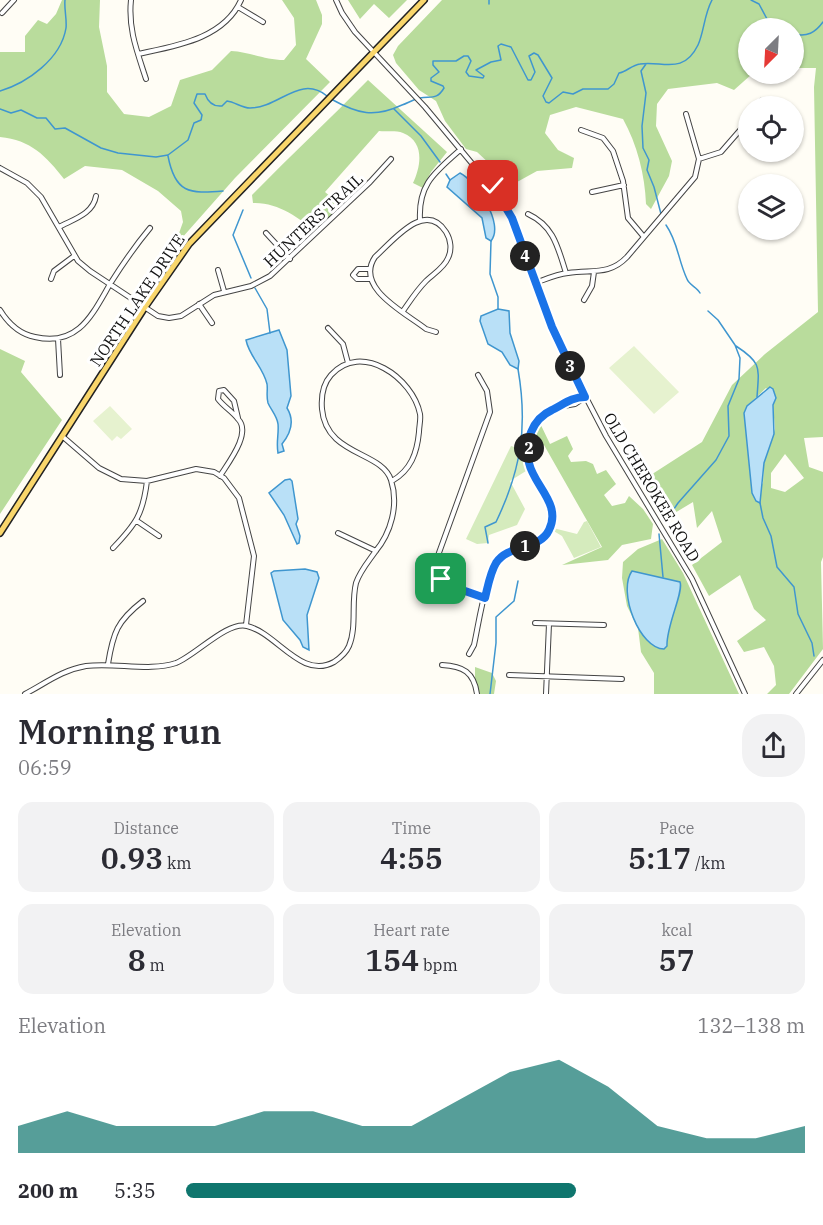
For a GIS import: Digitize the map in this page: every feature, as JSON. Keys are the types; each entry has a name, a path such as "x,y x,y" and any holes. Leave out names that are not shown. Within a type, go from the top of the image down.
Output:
{"main road":[{"name":"NORTH LAKE DRIVE","path":"0,533 145,307 189,244 424,0"}],"street":[{"path":"2,13 14,0"},
{"path":"131,0 130,27 146,79"},
{"path":"138,54 183,44 200,37 227,20 238,8 241,0"},
{"name":"OLD CHEROKEE ROAD","path":"336,0 347,22 461,149 505,203 552,327 585,397 621,462 692,579 745,694"},
{"path":"238,8 262,22"},
{"path":"535,283 566,273 594,272 615,268 645,237 692,182 699,159 686,114"},
{"path":"580,130 607,141 613,151 624,185 628,218 645,237"},
{"path":"699,159 721,152 738,132"},
{"path":"420,220 420,196 423,188 461,149"},
{"name":"HUNTERS TRAIL","path":"74,256 110,285 158,316 173,318 224,291 259,283 290,259 379,174 391,159"},
{"path":"0,168 17,176 44,202 60,227 74,256 54,271 51,279"},
{"path":"592,192 624,185"},
{"path":"60,227 89,211 95,204 96,196"},
{"path":"528,214 550,231 566,273"},
{"path":"403,311 420,288 444,265 451,251 451,242 443,228 428,221 420,220 411,224 375,257 370,269 376,290 426,329 436,332"},
{"path":"0,310 8,321 23,333 35,337 58,339 77,330 88,321 150,228"},
{"path":"266,233 290,259"},
{"path":"370,269 358,269 353,275 357,279 371,279"},
{"path":"218,270 224,291"},
{"path":"585,300 592,286 594,272"},
{"path":"199,304 212,323"},
{"path":"328,328 343,344 348,363"},
{"path":"58,339 60,375"},
{"path":"25,694 56,675 78,668 108,664 161,666 172,664 183,660 233,627 246,626 270,636 289,653 307,664 319,666 332,663 342,656 349,646 357,581 393,518 392,481 385,470 334,437 324,421 321,403 325,385 334,372 348,363 366,363 384,368 404,382 415,398 420,419 417,448 406,471 392,481"},
{"path":"478,375 487,392 490,412 436,561 441,579 446,584 485,598"},
{"path":"220,476 241,440 242,429 234,401 224,390 219,391 218,399 238,418"},
{"path":"469,654 474,645 490,576 496,562 504,554 537,542 549,532 553,520 551,507 529,465 530,430 541,415 576,397 585,397"},
{"path":"62,436 91,462 109,474 127,480 147,481 196,469 220,476 239,498 254,556 246,626"},
{"path":"113,548 137,521 145,499 147,481"},
{"path":"137,521 159,536"},
{"path":"338,533 376,551"},
{"path":"108,664 118,624 143,601"},
{"path":"535,623 604,625"},
{"path":"546,694 549,624"},
{"path":"796,694 823,660"},
{"path":"442,665 462,668 469,672 473,676 477,694"},
{"path":"509,675 622,679"}],"green space":[{"path":"62,0 100,0 99,27 107,66 107,92 124,114 149,117 171,106 180,80 212,70 231,51 284,60 296,45 294,18 282,0 316,0 322,15 322,24 306,59 330,82 235,178 166,256 163,253 178,236 183,222 181,211 158,191 122,170 85,166 64,179 37,150 21,142 0,137 0,52 25,52 25,36 38,20 47,24 56,14"},
{"path":"348,0 407,0 389,18 374,4 360,19"},
{"path":"442,0 823,0 823,437 804,438 809,467 823,472 823,557 821,562 823,649 789,694 767,694 776,685 774,666 764,647 744,652 737,641 766,620 754,609 740,575 709,596 692,565 722,542 712,511 697,528 693,502 663,520 643,480 702,442 732,385 765,354 818,312 814,87 816,68 804,68 804,18 738,18 738,84 741,84 734,90 717,83 668,89 657,104 656,126 672,161 669,176 651,209 646,204 642,171 636,149 623,119 576,107 550,115 545,133 558,150 574,158 572,168 537,171 506,188 491,165 477,152 466,149 445,121 436,101 419,90 396,63 393,55 398,46","holes":["766,388 776,398 773,405 775,429 764,463 763,483 752,493 744,412 747,406","785,454 804,478 785,492 771,488 771,473"]},
{"path":"368,80 447,152 431,172 423,188 413,183 419,162 415,142 400,132 379,131 325,192 344,208 318,233 280,208 253,203 252,195"},
{"path":"634,346 679,392 654,414 609,368"},
{"path":"0,349 25,361 21,372 62,420 0,514"},
{"path":"110,406 132,429 121,439 117,436 112,441 93,421"},
{"path":"538,419 550,444 567,436 573,449 568,456 571,462 586,461 593,464 597,474 606,470 616,484 604,495 612,506 625,503 629,496 643,509 653,524 651,539 622,545 608,560 562,565 602,547 544,445 529,442"},
{"path":"511,446 524,450 526,471 510,481 525,509 517,525 489,535 488,543 477,544 466,539"},
{"path":"587,521 601,547 574,558 562,536 552,530 553,528 577,534"},
{"path":"662,539 683,573 739,694 654,694 654,673 641,652 638,628 627,606 622,578 623,562 638,549"},
{"path":"475,667 492,673 496,681 494,694 475,694"}],"water":[{"path":"460,173 474,185 492,214 494,234 491,241 486,238 482,218 447,187 450,180"},
{"path":"498,309 509,311 510,333 519,361 518,369 510,365 502,352 488,344 480,321 481,316"},
{"path":"279,330 287,350 291,396 287,408 291,422 288,436 282,444 284,451 278,453 278,424 268,403 267,384 246,340"},
{"path":"770,387 776,398 773,405 774,434 764,463 760,503 756,501 752,493 744,413 747,406"},
{"path":"290,479 298,519 296,524 300,536 297,544 284,515 269,493 285,480"},
{"path":"305,569 317,572 319,578 307,615 309,650 303,647 283,620 271,573"},
{"path":"632,571 680,582 680,593 669,629 667,646 664,649 655,647 647,640 633,618 627,592 628,580"}],"waterway":[{"path":"0,91 31,76 57,50 66,28 65,0"},
{"path":"331,99 358,111 374,113 418,99 434,97 444,88 431,81 431,78 439,72 433,65 433,61 456,61 468,56 471,61 466,72 469,76 483,78 484,76 476,70 491,62 501,60 498,46 501,44 511,47 528,80 531,80 535,72 529,56 534,53 538,55 552,78 543,96 546,102 549,103 563,92 573,94 583,89 608,89 614,84 619,73 637,65 679,64 692,55 702,35 712,0"},
{"path":"751,0 759,4 766,18"},
{"path":"804,35 817,29 823,22"},
{"path":"646,64 641,71 646,93 642,126 643,148 649,160 647,170 661,214"},
{"path":"0,109 11,113 21,110 37,118 46,118 55,129 65,128 101,148 118,153 156,157 168,155 188,140 194,123 201,120 202,115 194,103 197,94 205,94 209,102 216,106 222,106 227,101 250,108 261,107 298,90 317,90 327,96"},
{"path":"394,109 421,136 440,162"},
{"path":"168,156 175,178 185,188 201,192 223,191"},
{"path":"446,174 450,180"},
{"path":"243,210 233,235 251,278"},
{"path":"666,225 688,281 700,293"},
{"path":"491,241 490,274 498,297 498,309"},
{"path":"255,288 267,309 270,333"},
{"path":"665,522 678,503 716,460 729,436 728,406 739,379 740,358 735,345 718,320 708,311"},
{"path":"736,346 755,362 758,372 757,397"},
{"path":"488,543 485,527 496,522 517,466 522,429 518,369"},
{"path":"760,503 763,518 771,536 777,567 794,587 798,614 812,643 814,656"},
{"path":"659,534 663,577"},
{"path":"490,694 496,643 496,617 514,601 518,581"}],"route":[{"path":"441,579 448,585 485,598 496,562 504,554 537,542 549,532 553,520 551,507 529,465 530,430 541,415 576,397 585,397 552,327 512,218 493,186"}]}
